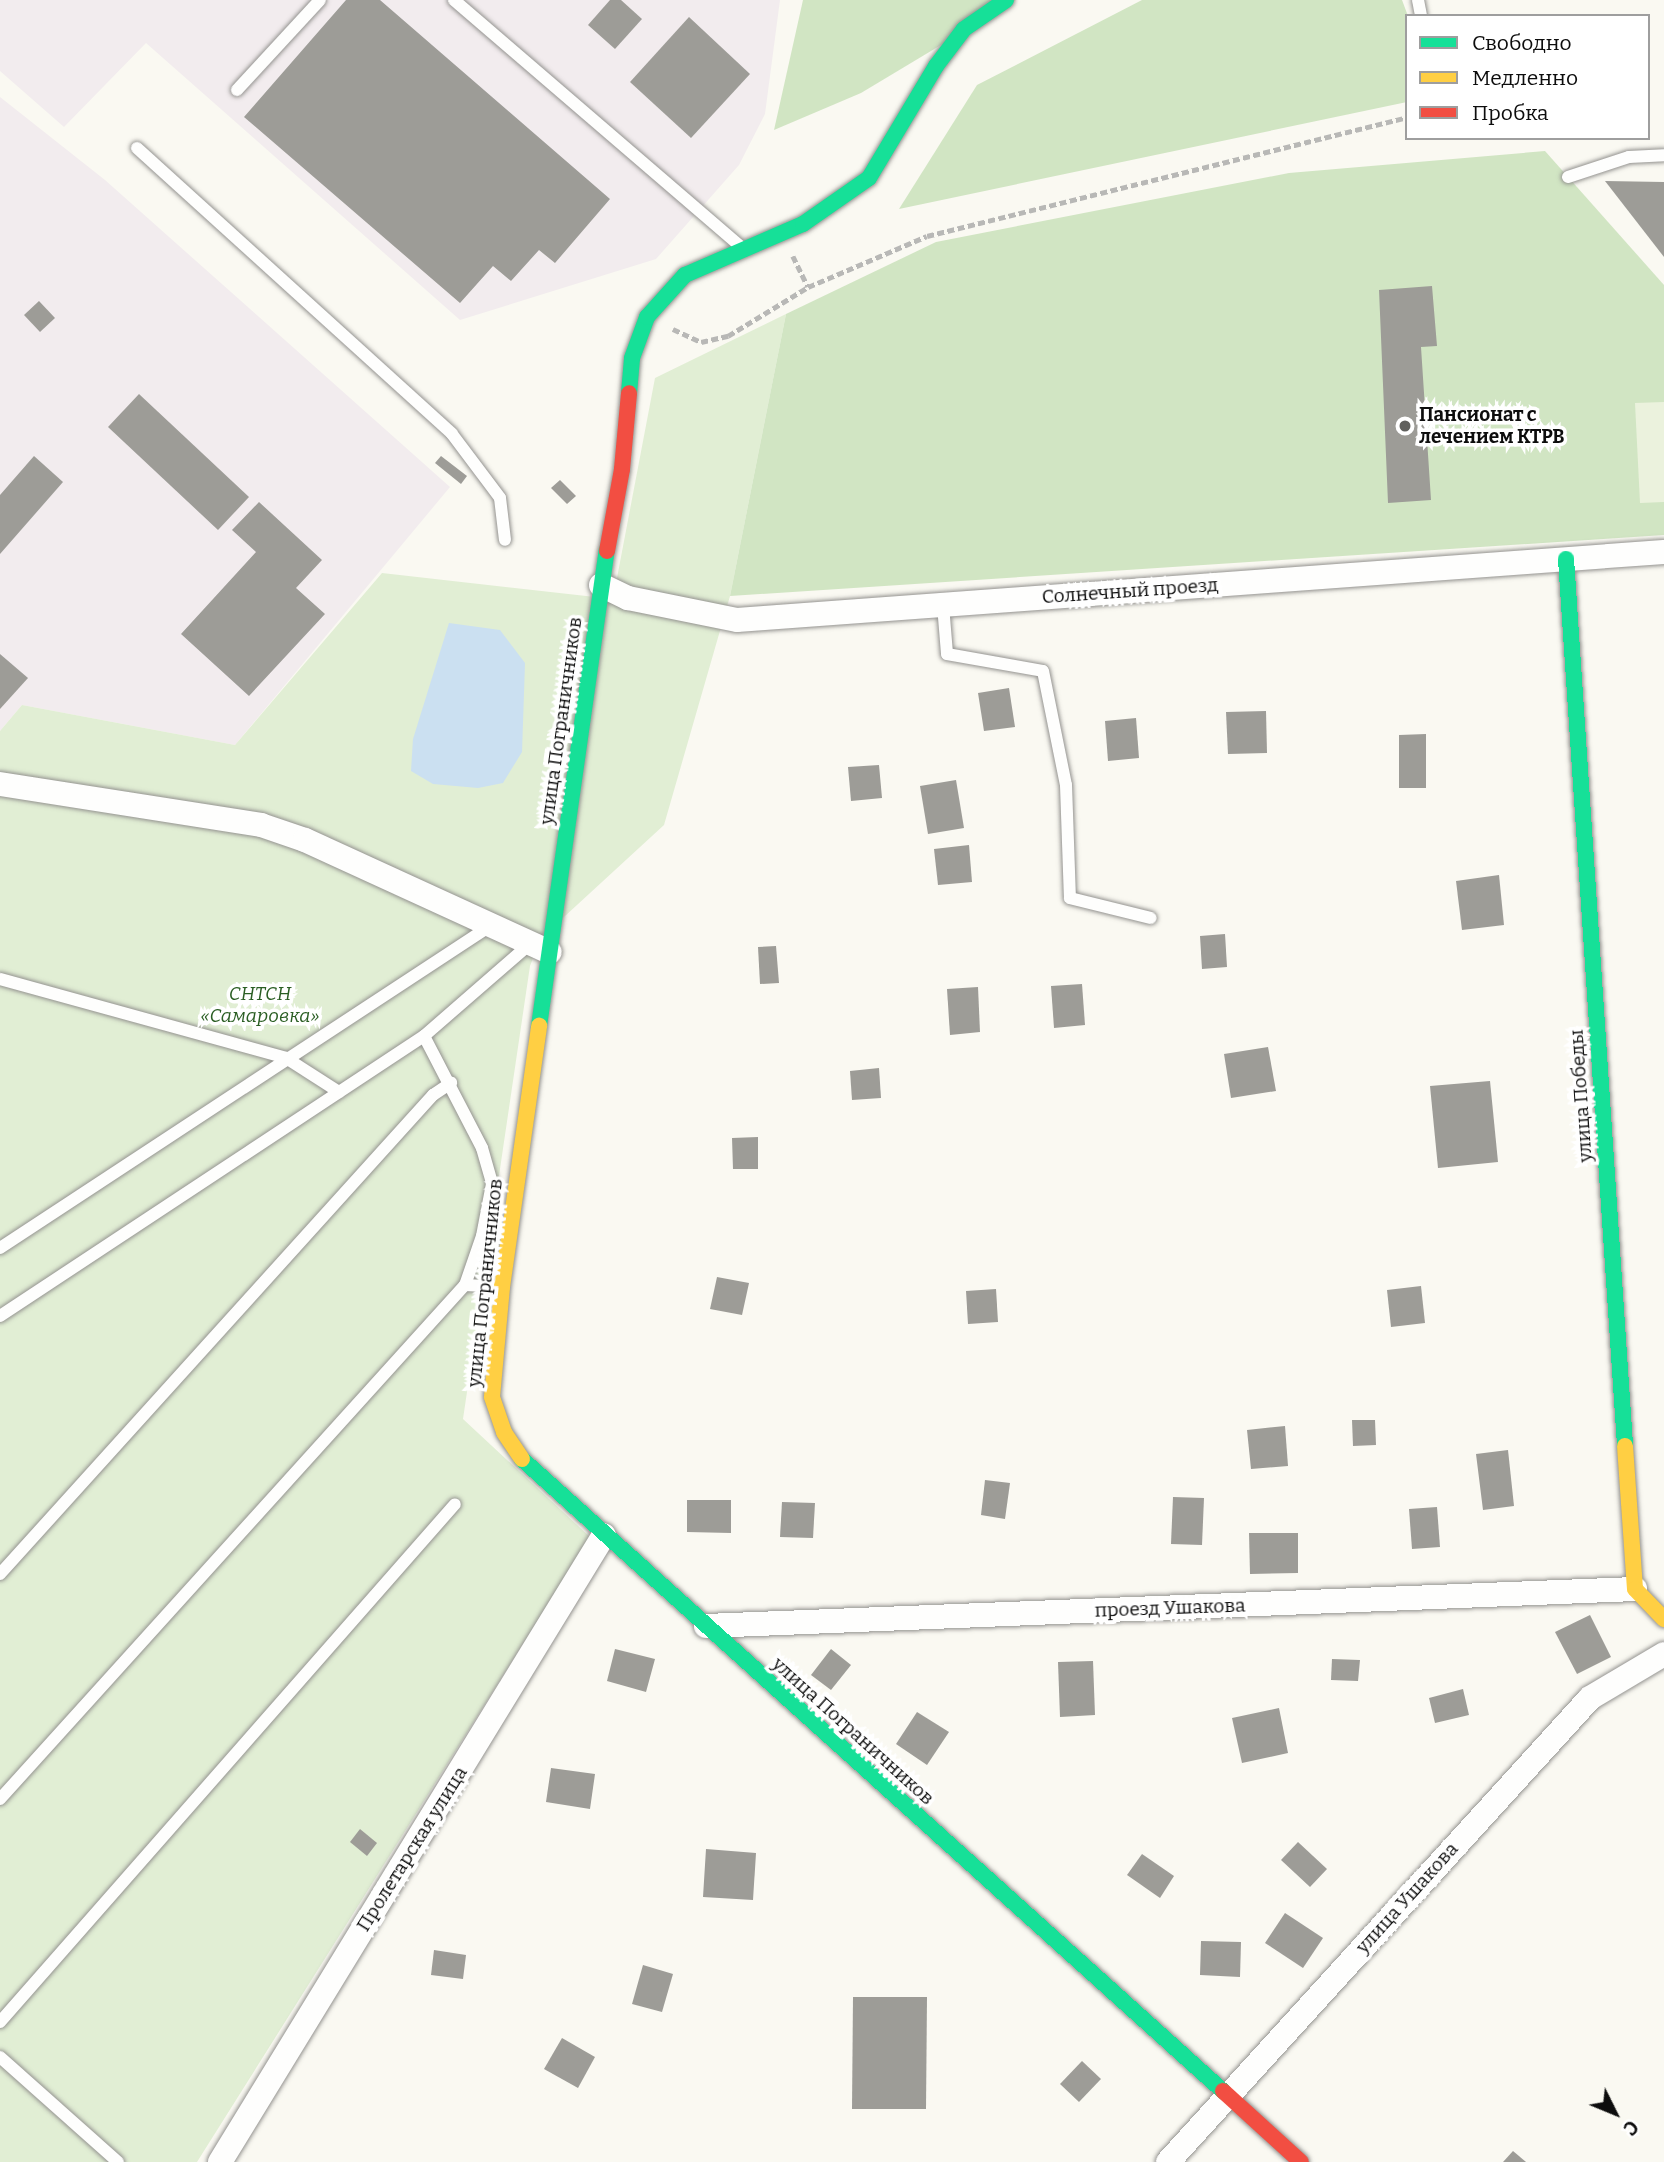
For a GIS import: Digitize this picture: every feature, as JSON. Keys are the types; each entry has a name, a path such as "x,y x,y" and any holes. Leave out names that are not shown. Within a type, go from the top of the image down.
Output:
{"street":[{"path":"647,317 685,275 803,224 869,178 936,66 964,29 1006,0"},
{"name":"улица Пограничников","path":"647,317 632,358 622,469 540,948 492,1397 504,1432 523,1460 604,1535 1301,2162"},
{"name":"Солнечный проезд","path":"601,585 628,598 737,620 1664,552"},
{"name":"улица Победы","path":"1566,559 1635,1589"},
{"path":"0,784 261,825 305,840 540,948"},
{"name":"Пролетарская улица","path":"220,2162 604,1535"},
{"path":"1635,1589 1664,1619"},
{"name":"проезд Ушакова","path":"706,1626 1635,1589"},
{"name":"улица Ушакова","path":"1168,2162 1590,1698 1664,1654"}],"lane":[{"path":"237,90 320,0"},
{"path":"454,0 744,250"},
{"path":"137,148 452,433 500,498 505,540"},
{"path":"1568,177 1629,157 1664,155"},
{"path":"943,605 947,654 1043,671 1066,785 1070,898 1151,918"},
{"path":"0,1248 490,926"},
{"path":"0,1316 424,1036 540,948"},
{"path":"0,979 286,1058 338,1092"},
{"path":"0,1799 465,1285 482,1236 492,1184 482,1148 451,1083 424,1036"},
{"path":"0,1574 433,1095 451,1083"},
{"path":"465,1285 502,1287"},
{"path":"0,2022 455,1504"},
{"path":"0,2057 118,2162"}],"path":[{"path":"647,317 701,342 728,336 808,287 927,236 1405,117"}],"shaded area":[{"path":"0,0 780,0 765,114 739,165 656,259 460,320 146,43 64,127 0,71"},
{"path":"0,97 105,180 450,487 235,745 22,705 0,731"}],"green space":[{"path":"803,0 1016,0 861,93 774,130"},
{"path":"1142,0 1402,0 1407,14 1405,14 1405,102 899,209 977,85"},
{"path":"1545,151 1664,285 1664,535 730,596 786,314 936,242 1289,173"},
{"name":"СНТСН «Самаровка»","path":"786,314 730,596 664,825 540,939 530,966 463,1419 590,1537 197,2162 0,2162 0,731 22,705 235,745 382,573 613,599 655,378"},
{"path":"1664,402 1664,502 1640,503 1635,403"}],"water":[{"path":"449,623 500,630 525,663 522,752 503,783 478,788 433,784 411,771 413,739"}],"building":[{"path":"346,0 380,0 610,199 555,263 539,250 511,281 493,266 460,303 244,117"},
{"path":"610,0 621,0 642,19 615,49 588,25"},
{"path":"689,17 750,74 691,138 630,82"},
{"path":"1605,181 1664,182 1664,257"},
{"name":"Пансионат с лечением КТРВ","path":"1432,286 1437,346 1421,347 1431,500 1388,503 1379,290"},
{"path":"39,301 55,318 40,332 24,315"},
{"path":"139,394 249,497 218,530 108,427"},
{"path":"34,456 63,482 0,554 0,495"},
{"path":"441,456 467,476 461,484 435,463"},
{"path":"560,480 576,496 567,504 551,488"},
{"path":"259,502 322,560 296,588 325,614 249,696 181,634 256,552 232,530"},
{"path":"0,654 28,678 0,709"},
{"path":"1009,688 1015,727 984,731 978,693"},
{"path":"1266,711 1267,753 1228,754 1226,712"},
{"path":"1136,718 1139,758 1108,761 1105,721"},
{"path":"1426,734 1426,788 1399,788 1399,735"},
{"path":"879,765 882,798 851,801 848,767"},
{"path":"956,780 964,828 928,834 920,786"},
{"path":"969,845 972,882 938,885 934,849"},
{"path":"1499,875 1504,925 1462,930 1456,881"},
{"path":"1225,934 1227,967 1202,969 1200,936"},
{"path":"776,946 779,983 760,984 758,947"},
{"path":"1082,984 1085,1025 1054,1028 1051,986"},
{"path":"978,987 980,1032 950,1035 947,989"},
{"path":"1268,1047 1276,1091 1231,1098 1224,1054"},
{"path":"879,1068 881,1098 852,1100 850,1071"},
{"path":"1490,1081 1498,1162 1438,1168 1430,1086"},
{"path":"758,1137 758,1169 733,1169 732,1138"},
{"path":"717,1277 749,1283 742,1315 710,1309"},
{"path":"1421,1286 1425,1323 1391,1327 1387,1290"},
{"path":"996,1289 998,1322 968,1324 966,1291"},
{"path":"1352,1420 1375,1420 1376,1445 1353,1446"},
{"path":"1285,1426 1288,1466 1251,1469 1247,1430"},
{"path":"1508,1450 1514,1506 1483,1510 1476,1454"},
{"path":"985,1480 1010,1483 1005,1519 981,1515"},
{"path":"1173,1497 1204,1498 1202,1545 1171,1544"},
{"path":"687,1500 731,1500 731,1533 687,1532"},
{"path":"782,1502 815,1503 813,1538 780,1537"},
{"path":"1437,1507 1440,1547 1412,1549 1409,1509"},
{"path":"1249,1533 1298,1533 1298,1573 1250,1574"},
{"path":"1590,1615 1611,1657 1577,1674 1555,1632"},
{"path":"615,1649 655,1659 646,1692 607,1681"},
{"path":"831,1649 851,1665 831,1690 811,1675"},
{"path":"1332,1659 1360,1660 1358,1681 1331,1680"},
{"path":"1093,1661 1095,1715 1060,1717 1058,1662"},
{"path":"1463,1689 1469,1715 1435,1723 1429,1698"},
{"path":"1279,1708 1288,1753 1242,1763 1232,1718"},
{"path":"917,1712 949,1732 927,1765 896,1744"},
{"path":"551,1768 595,1774 590,1809 546,1802"},
{"path":"360,1829 377,1843 367,1856 350,1842"},
{"path":"1298,1842 1327,1869 1310,1887 1281,1860"},
{"path":"706,1849 756,1853 753,1900 703,1897"},
{"path":"1142,1854 1174,1876 1160,1898 1127,1875"},
{"path":"1285,1913 1323,1938 1303,1968 1265,1943"},
{"path":"1201,1941 1241,1942 1240,1977 1200,1975"},
{"path":"434,1950 466,1955 463,1979 431,1975"},
{"path":"643,1965 673,1974 662,2012 632,2004"},
{"path":"853,1997 927,1997 926,2109 852,2109"},
{"path":"562,2038 595,2057 578,2088 544,2069"},
{"path":"1082,2061 1101,2079 1079,2102 1060,2084"},
{"path":"1513,2151 1526,2162 1503,2162"}],"traffic: fast":[{"path":"629,393 632,358 647,317 685,275 803,224 869,178 936,66 964,29 1006,0"},
{"path":"539,1026 607,551"},
{"path":"1566,559 1625,1446"},
{"path":"522,1459 1223,2091"}],"traffic: slow":[{"path":"522,1459 504,1432 492,1397 502,1287 539,1026"},
{"path":"1625,1446 1635,1589 1664,1619"}],"traffic: jam":[{"path":"607,551 622,469 629,393"},
{"path":"1223,2091 1301,2162"}],"place":[{"name":"Пансионат с лечением КТРВ","path":"1405,426"}]}
